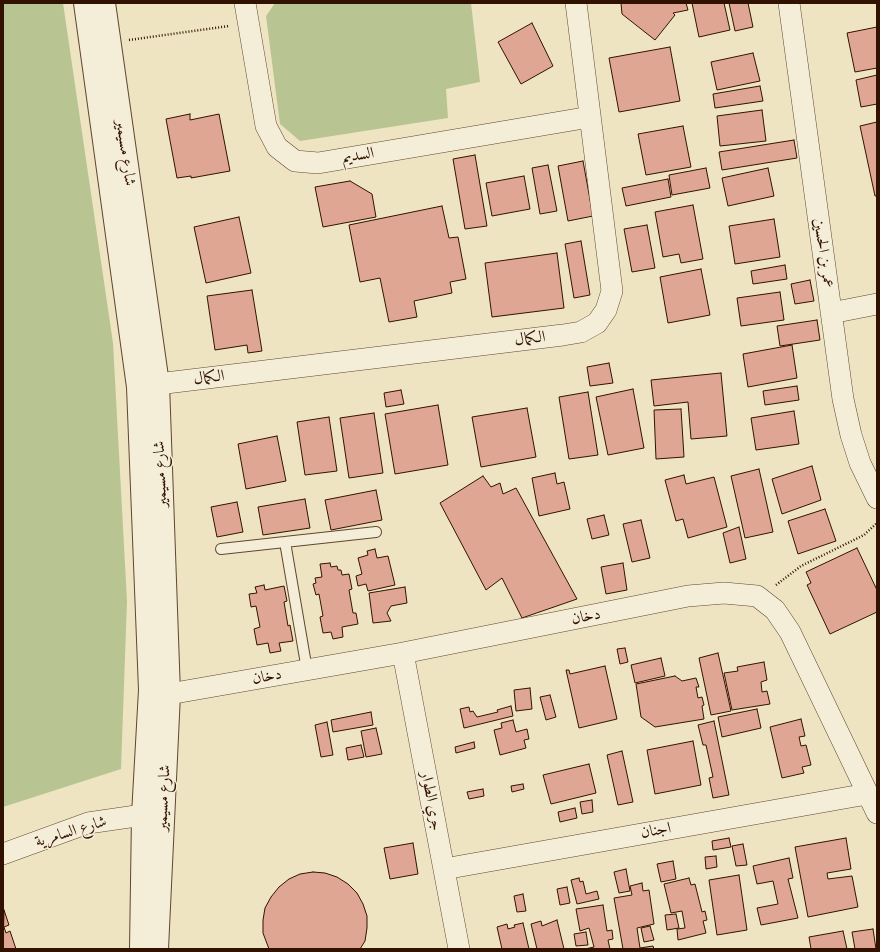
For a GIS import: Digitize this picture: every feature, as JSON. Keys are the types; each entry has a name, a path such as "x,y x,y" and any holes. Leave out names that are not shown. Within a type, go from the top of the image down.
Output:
{"street":[{"name":"شارع مسيمير","path":"85,3 102,35"},
{"name":"شارع مسيمير","path":"104,3 102,35 148,385 159,692 153,815 141,949"},
{"name":"السديم","path":"245,3 247,24 266,126 276,147 295,161 318,163 590,117"},
{"name":"الكمال","path":"148,385 563,335 581,332 597,323 606,310 612,291 576,3"},
{"name":"عمر بن الحسين","path":"789,3 843,399 851,435 860,463 877,498"},
{"path":"831,313 877,304"},
{"name":"دخان","path":"159,692 307,670 403,653 688,596 724,593 756,596"},
{"path":"756,596 775,610 790,632 877,813"},
{"name":"جري الطوار","path":"403,653 459,949"},
{"name":"اجنان","path":"444,869 868,794"},
{"name":"شارع مسيمير","path":"153,815 157,949"},
{"name":"شارع السامرية","path":"3,854 88,823 153,815"}],"lane":[{"path":"221,549 376,532"},
{"path":"285,542 307,670"}],"path":[{"path":"102,35 247,24"},
{"path":"756,596 782,582 801,566 864,535 877,523"}],"green space":[{"path":"3,3 63,3 113,343 127,601 121,769 3,807"},
{"path":"275,3 471,3 480,82 446,89 448,118 300,141 280,124 266,16"}],"building":[{"path":"621,3 686,3 688,10 673,13 675,15 655,40 622,14"},
{"path":"692,3 724,3 730,30 699,37"},
{"path":"729,3 748,3 753,27 735,31"},
{"path":"532,23 553,66 521,84 498,42"},
{"path":"877,27 877,68 855,72 847,33"},
{"path":"670,47 680,101 619,112 609,58"},
{"path":"753,53 760,81 717,90 711,62"},
{"path":"877,75 877,104 861,107 856,80"},
{"path":"760,86 763,101 715,108 713,94"},
{"path":"762,110 766,141 720,146 717,116"},
{"path":"190,114 190,120 219,114 230,171 191,178 191,176 177,178 166,119"},
{"path":"877,122 877,196 875,196 860,126"},
{"path":"683,126 691,167 646,175 638,134"},
{"path":"794,140 797,158 722,170 719,152"},
{"path":"475,155 487,226 465,229 453,159"},
{"path":"583,161 593,216 568,221 558,166"},
{"path":"548,165 557,211 540,214 532,168"},
{"path":"706,168 710,188 672,195 669,175"},
{"path":"768,168 774,196 728,206 722,178"},
{"path":"524,176 530,209 492,216 486,183"},
{"path":"668,179 671,197 626,206 622,188"},
{"path":"350,181 372,194 376,217 323,227 315,187"},
{"path":"693,205 703,259 681,263 679,254 663,257 655,212"},
{"path":"442,206 449,238 458,237 466,279 450,282 452,293 414,301 417,317 389,322 380,278 360,282 349,225"},
{"path":"239,217 251,273 206,283 194,227"},
{"path":"774,219 780,257 735,264 729,226"},
{"path":"647,225 655,268 632,272 624,229"},
{"path":"581,241 590,295 574,298 565,244"},
{"path":"557,253 564,308 492,317 485,263"},
{"path":"785,265 787,279 753,284 751,271"},
{"path":"701,269 710,315 668,323 660,277"},
{"path":"810,280 814,301 795,304 791,284"},
{"path":"252,290 262,351 248,353 247,345 215,350 207,296"},
{"path":"780,292 784,320 741,326 737,298"},
{"path":"817,320 820,340 780,346 777,326"},
{"path":"792,345 797,378 748,387 743,354"},
{"path":"609,363 613,383 590,386 587,367"},
{"path":"721,373 727,436 691,439 688,402 654,406 651,380"},
{"path":"797,386 799,400 765,405 763,391"},
{"path":"633,389 644,448 608,455 596,397"},
{"path":"401,390 404,404 386,407 384,393"},
{"path":"588,392 598,455 569,459 559,397"},
{"path":"438,405 448,465 395,474 385,414"},
{"path":"527,408 536,457 481,467 472,417"},
{"path":"681,409 684,457 656,459 654,410"},
{"path":"794,411 799,444 756,450 751,418"},
{"path":"374,413 383,473 349,478 340,418"},
{"path":"329,417 337,471 305,475 297,422"},
{"path":"277,436 286,481 246,489 238,444"},
{"path":"812,466 821,500 782,514 772,479"},
{"path":"759,469 773,532 745,538 731,476"},
{"path":"555,473 557,484 564,482 570,509 539,516 532,478"},
{"path":"684,475 686,484 714,477 727,527 688,538 683,519 676,521 665,480"},
{"path":"483,476 491,487 500,483 503,494 516,488 577,599 522,618 502,578 486,590 440,503"},
{"path":"376,490 382,520 331,530 325,500"},
{"path":"305,499 310,528 263,535 258,507"},
{"path":"237,502 243,532 217,537 211,507"},
{"path":"825,509 836,541 798,554 788,521"},
{"path":"604,515 609,535 592,539 587,519"},
{"path":"641,520 650,558 632,562 623,524"},
{"path":"739,527 746,559 730,563 723,533"},
{"path":"857,548 877,590 877,612 830,634 807,585 811,583 806,572"},
{"path":"375,549 377,558 388,556 395,585 368,591 366,584 358,586 356,576 362,574 358,558 368,555 367,551"},
{"path":"330,563 331,567 337,566 338,570 341,570 342,575 349,574 352,589 349,590 353,613 356,613 358,624 342,627 343,637 333,639 331,632 323,633 320,617 323,616 319,594 316,595 313,584 316,583 315,578 322,577 320,564"},
{"path":"623,563 627,590 606,594 601,567"},
{"path":"264,585 265,590 284,586 287,601 284,602 288,626 290,625 293,641 279,643 281,651 270,653 268,643 257,645 254,629 260,627 256,606 251,607 249,594 257,593 255,587"},
{"path":"405,587 407,603 391,606 387,613 391,621 373,623 369,593"},
{"path":"625,648 628,662 620,664 617,649"},
{"path":"718,653 731,711 711,715 699,658"},
{"path":"661,658 665,676 635,683 631,665"},
{"path":"764,662 767,680 761,682 762,692 767,691 770,704 732,710 724,673 738,671 737,667"},
{"path":"605,666 617,719 579,728 566,670 569,670 570,674"},
{"path":"675,676 682,681 696,678 699,687 696,687 698,698 702,697 704,705 702,706 704,719 655,727 641,717 636,684"},
{"path":"530,688 532,709 516,711 514,690"},
{"path":"550,695 556,717 546,720 540,697"},
{"path":"511,706 513,716 464,728 460,709 469,707 470,712 473,711 477,717 498,712 497,710"},
{"path":"757,709 761,728 722,737 718,717"},
{"path":"371,712 373,725 333,732 331,720"},
{"path":"801,719 805,736 799,737 801,746 806,745 811,765 802,767 804,773 782,778 770,727"},
{"path":"513,720 516,732 527,729 529,739 524,740 526,748 500,755 494,730 502,728 501,723"},
{"path":"714,721 729,795 713,798 709,778 713,777 706,745 703,745 698,725"},
{"path":"327,722 333,755 321,757 315,725"},
{"path":"376,728 382,754 366,757 361,731"},
{"path":"693,741 701,785 655,794 647,750"},
{"path":"474,742 475,748 456,753 455,747"},
{"path":"361,745 364,757 348,760 346,748"},
{"path":"622,751 633,802 618,805 607,755"},
{"path":"589,764 596,793 551,804 543,775"},
{"path":"523,784 524,789 512,792 511,786"},
{"path":"483,789 484,796 469,799 467,792"},
{"path":"592,800 593,812 582,814 580,802"},
{"path":"575,808 577,818 560,822 558,812"},
{"path":"729,838 731,847 713,850 712,841"},
{"path":"846,838 851,869 827,873 828,879 852,876 858,907 808,917 795,847"},
{"path":"413,843 418,874 390,879 384,848"},
{"path":"743,844 747,865 736,866 732,846"},
{"path":"716,856 717,867 706,869 705,857"},
{"path":"789,858 793,878 788,879 798,918 761,925 757,908 778,904 773,881 757,884 753,866"},
{"path":"673,861 676,879 661,882 657,864"},
{"path":"626,869 630,891 619,893 614,872"},
{"path":"313,872 325,873 337,877 348,884 357,893 367,916 365,941 360,949 269,949 263,933 263,920 265,908 271,897 279,887 289,879 300,874"},
{"path":"739,875 747,930 717,935 709,880"},
{"path":"579,878 580,882 583,881 586,894 597,891 599,899 577,904 571,880"},
{"path":"689,878 691,885 695,884 702,912 705,911 707,920 703,921 706,933 678,940 677,929 685,928 682,911 671,913 664,884"},
{"path":"642,883 643,891 649,890 654,924 637,928 640,948 653,946 654,949 623,949 614,898 632,895 630,886"},
{"path":"567,887 570,903 560,905 557,889"},
{"path":"523,894 526,911 517,912 514,896"},
{"path":"603,905 607,931 612,930 613,939 608,940 610,949 585,949 594,947 589,928 580,931 576,909"},
{"path":"4,910 9,925 4,927 6,933 10,931 16,949 3,949"},
{"path":"676,914 679,928 667,930 665,915"},
{"path":"557,920 564,949 537,949 531,924 541,921 542,926"},
{"path":"523,923 529,949 502,949 497,927 507,924 508,929 515,927 514,925"},
{"path":"650,926 654,940 644,942 641,928"},
{"path":"873,929 876,949 855,949 852,932"},
{"path":"843,931 847,949 811,949 809,937"},
{"path":"586,932 588,945 576,946 574,934"}]}
